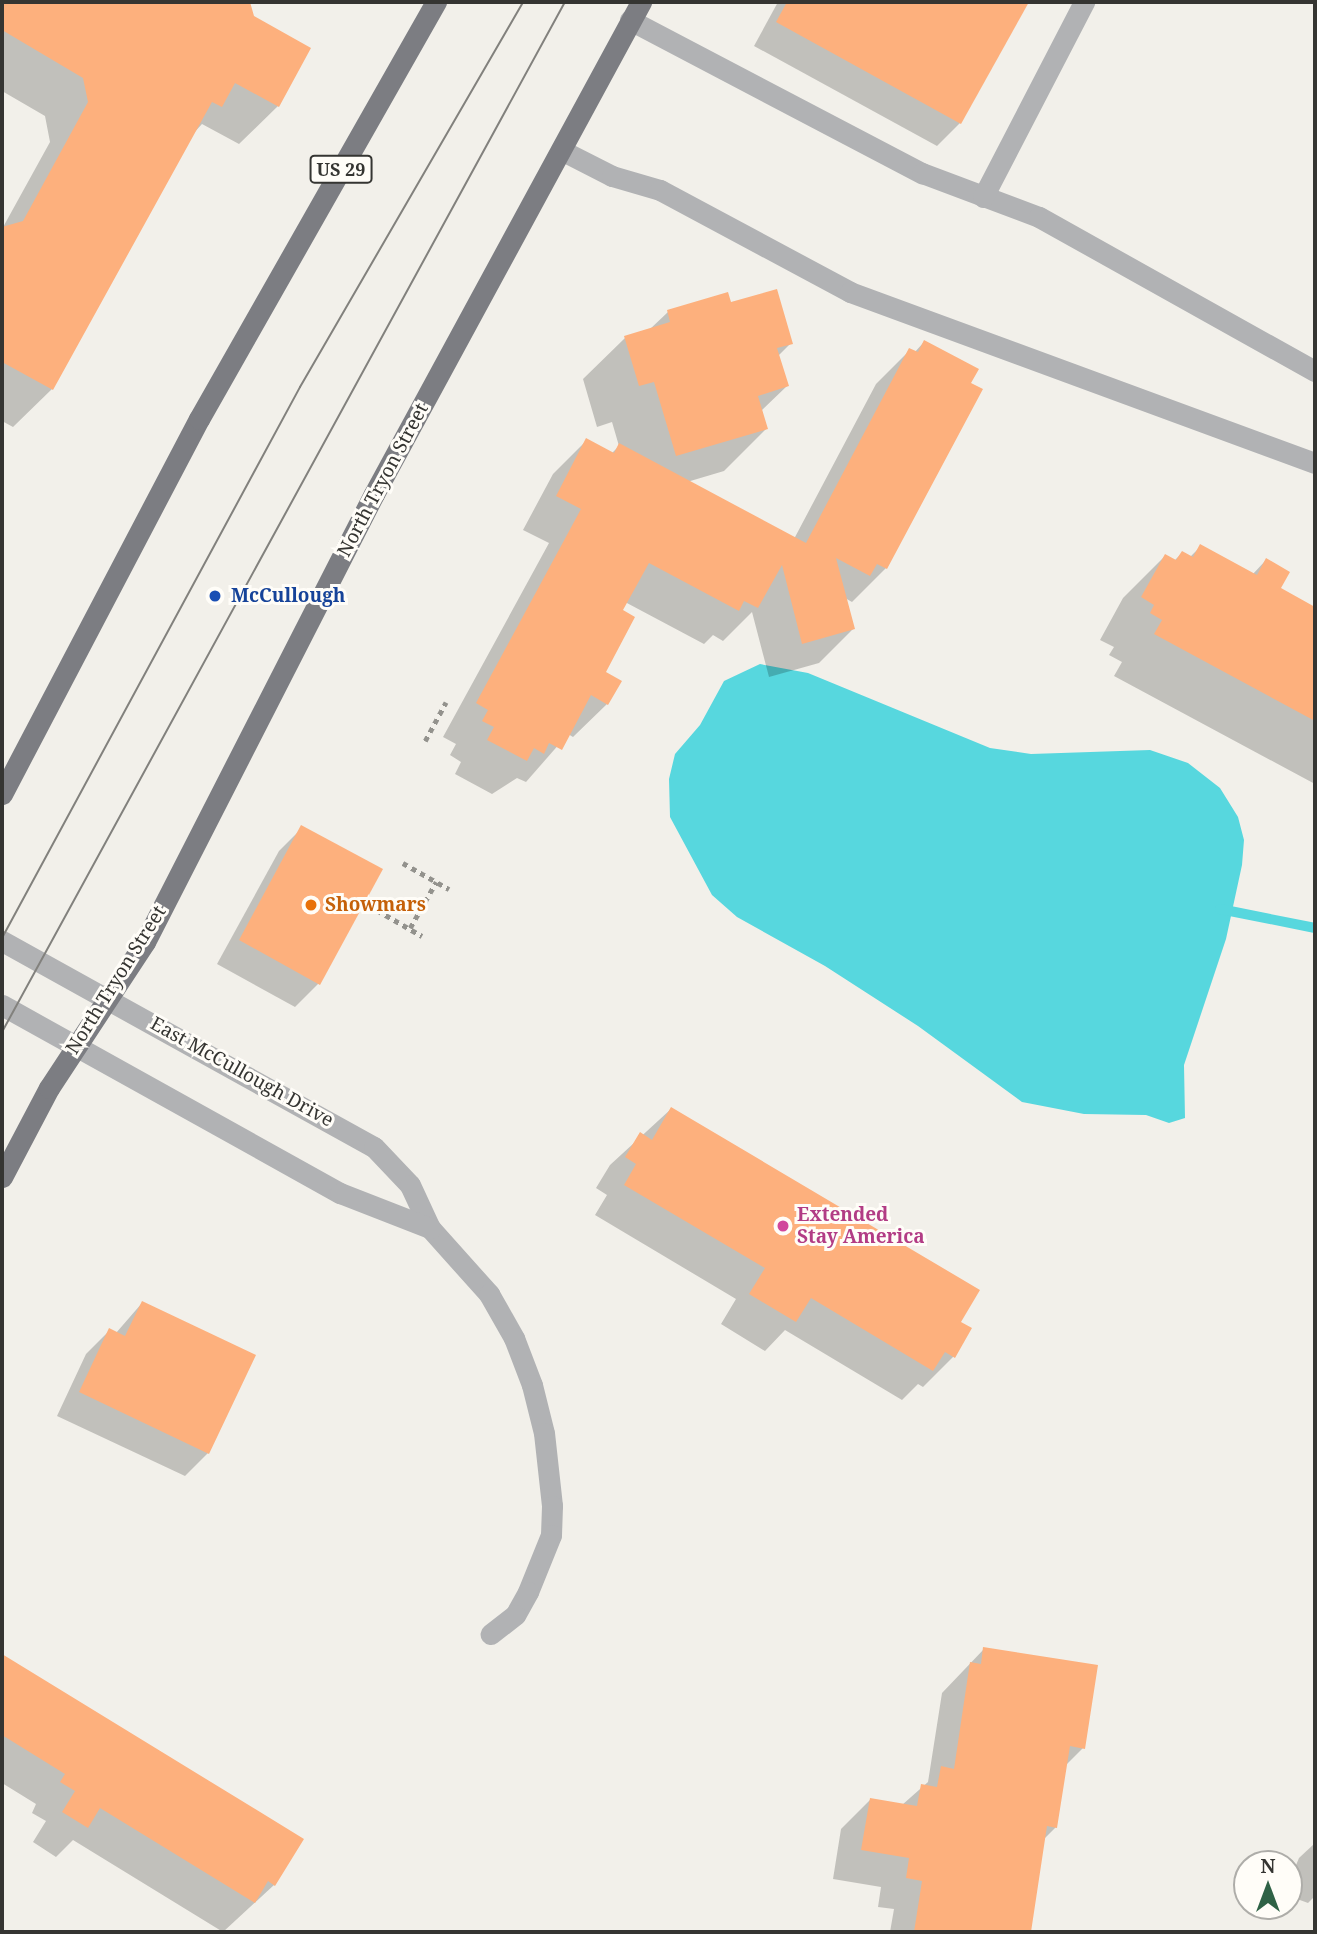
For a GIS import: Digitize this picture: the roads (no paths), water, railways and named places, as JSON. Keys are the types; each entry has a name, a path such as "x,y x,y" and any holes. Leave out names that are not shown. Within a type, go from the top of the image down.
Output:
{"main road":[{"name":"US 29","path":"2,794 199,419 436,2"},
{"name":"North Tryon Street","path":"2,1177 26,1127 145,942 374,494 636,11"}],"street":[{"path":"983,197 1084,2"},
{"path":"636,11 922,173 1039,217 1315,371"},
{"path":"561,150 612,176 660,190 850,292 1315,463"},
{"name":"East McCullough Drive","path":"2,941 374,1147 410,1185 430,1228 489,1294 514,1338 544,1433 552,1506 551,1535 515,1615 491,1634"},
{"name":"East McCullough Drive","path":"2,1005 74,1049 340,1193 430,1228"}],"water":[{"path":"760,664 808,673 990,748 1031,754 1150,750 1188,763 1220,788 1238,817 1244,840 1242,865 1226,939 1184,1065 1185,1118 1169,1123 1146,1115 1084,1114 1022,1102 918,1026 825,966 737,917 712,895 670,817 669,779 675,754 700,725 724,681"}],"waterway":[{"path":"1220,909 1315,928"}],"tram line":[{"path":"2,938 300,387 523,2"},
{"path":"2,1032 565,2"}],"place":[{"name":"McCullough","path":"215,596"},
{"name":"Showmars","path":"311,905"},
{"name":"Extended Stay America","path":"783,1226"}]}
